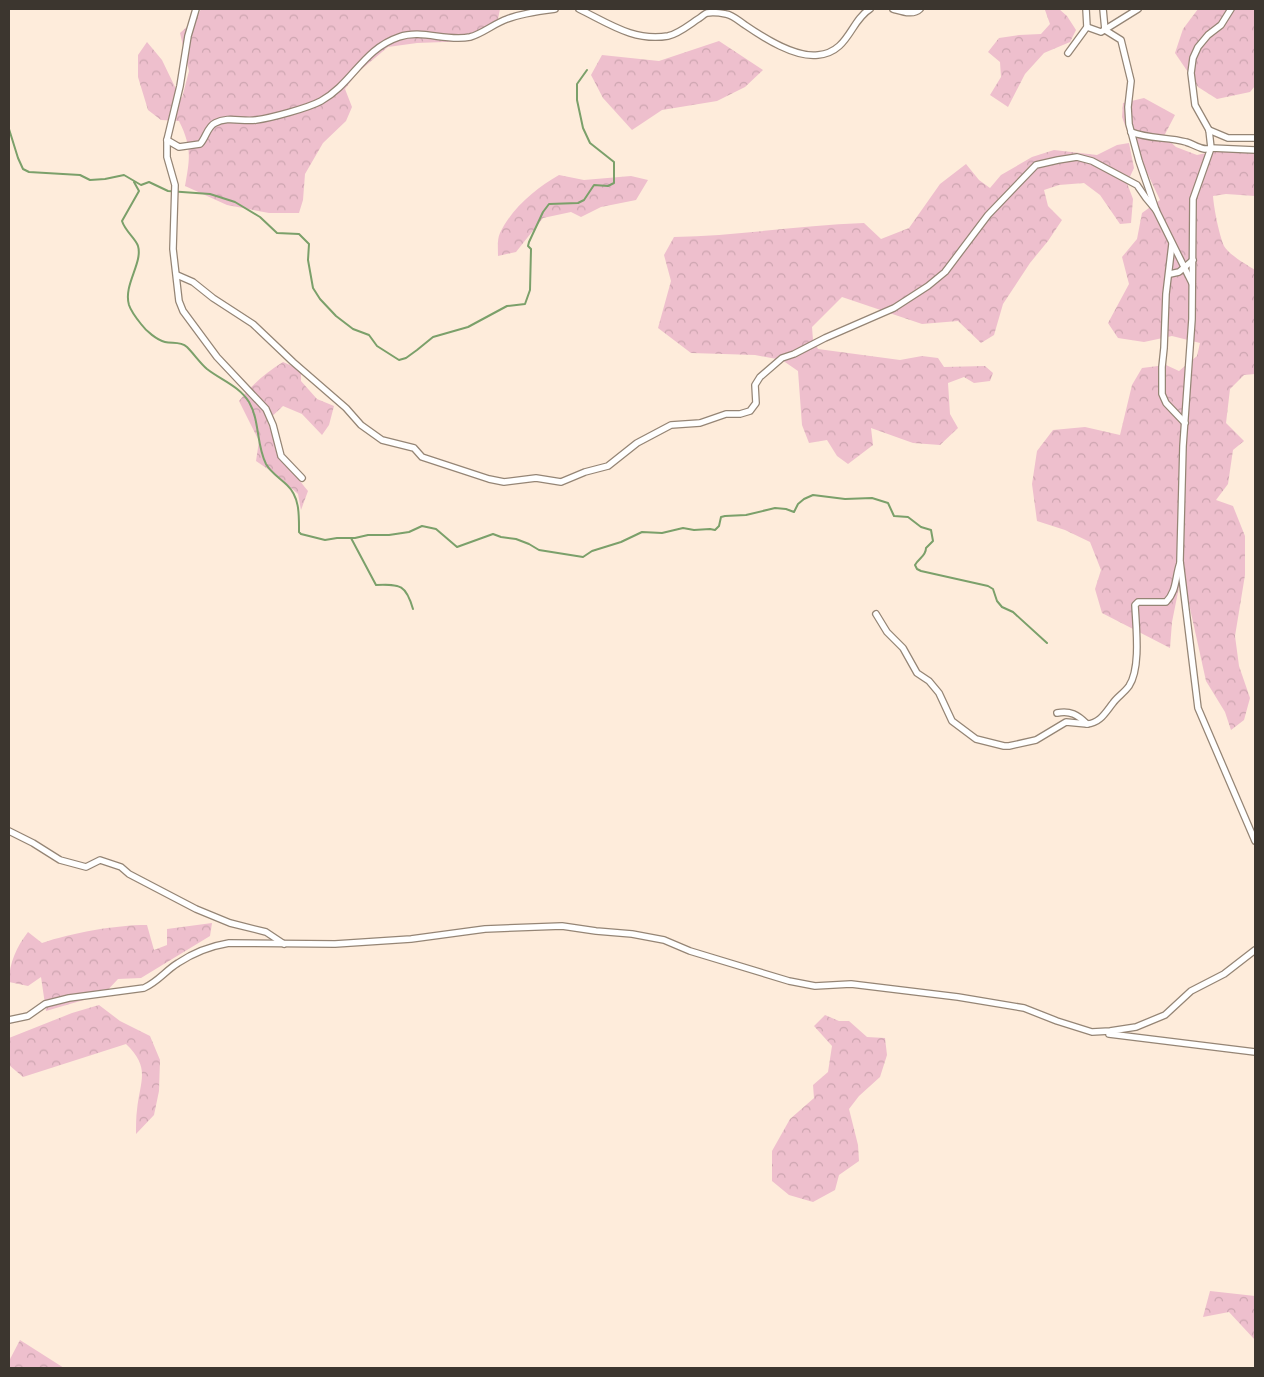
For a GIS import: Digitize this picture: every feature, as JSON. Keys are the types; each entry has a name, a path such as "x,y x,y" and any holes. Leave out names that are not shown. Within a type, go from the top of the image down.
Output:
{"street":[{"path":"196,9 188,36 180,86 166,140 167,157 175,185 172,249 179,301 183,311 217,357 266,409 274,425 281,456 302,478"},
{"path":"166,140 179,147 200,144 213,124 222,120 235,118 255,120 320,101 337,91 360,63 376,48 399,36 413,34 425,34 444,38 472,36 507,19 529,12 555,9"},
{"path":"579,9 619,30 641,37 669,36 707,13 728,14 758,33 796,53 817,56 829,52 840,45 870,9"},
{"path":"893,9 912,13 918,12 920,9"},
{"path":"1068,53 1087,27 1086,9"},
{"path":"1103,9 1104,30"},
{"path":"1087,27 1101,32 1138,9"},
{"path":"1231,9 1221,25 1208,35 1198,47 1193,58 1191,73 1195,105 1209,130 1211,148 1193,199 1192,319 1185,423 1180,561 1198,708 1255,841"},
{"path":"1104,30 1120,40 1125,53 1131,81 1128,107 1129,124 1138,161 1156,210 1193,284"},
{"path":"1209,130 1228,138 1255,138"},
{"path":"1131,132 1144,136 1180,141 1204,149 1255,150"},
{"path":"176,275 193,282 213,298 253,324 346,408 361,425 382,440 414,448 422,457 489,479 504,482 536,478 561,482 585,472 608,466 637,443 672,425 700,423 726,414 740,414 750,411 756,403 755,385 760,377 782,358 894,308 928,286 945,272 988,215 1036,165 1077,157 1092,161 1137,185 1156,210"},
{"path":"1172,244 1170,274 1166,294 1162,394 1166,403 1185,423"},
{"path":"1170,274 1179,272 1193,260"},
{"path":"876,614 887,632 903,648 917,673 929,681 939,693 952,721 976,739 1009,746 1036,740 1066,722 1094,724 1105,714 1114,701 1129,686 1133,678 1137,648 1136,606 1138,602 1166,602 1171,597 1180,561"},
{"path":"1057,714 1070,713 1087,724"},
{"path":"9,831 60,860 86,867 100,860 121,867 128,874 196,909 230,923 266,932 284,944"},
{"path":"9,1020 28,1016 45,1004 69,998 144,988 155,983 176,964 216,945 229,943 336,944 411,939 485,929 562,926 632,934 664,940 690,951 789,981 815,986 835,984 860,985 958,997 1024,1008 1092,1032 1255,1052"},
{"path":"1092,1032 1136,1027 1165,1015 1191,991 1224,974 1255,950"}],"green space":[{"path":"201,9 500,9 497,24 471,41 417,43 388,47 357,73 345,89 352,107 346,121 323,143 305,174 303,200 299,213 269,213 227,205 185,186 189,153 186,138 179,121 161,120 148,110 138,77 138,55 147,42 162,60 182,98 189,71 180,33 196,19"},
{"path":"1059,9 1067,16 1076,30 1070,42 1044,53 1025,74 1008,107 990,95 1001,77 1000,62 988,52 999,38 1041,34 1050,24 1045,10"},
{"path":"1198,9 1255,9 1255,86 1250,92 1217,99 1198,87 1175,53 1183,29"},
{"path":"719,41 763,70 745,87 717,101 662,110 632,130 603,98 591,75 602,55 659,61"},
{"path":"1144,98 1175,115 1164,136 1176,147 1197,155 1235,147 1255,149 1255,196 1226,194 1213,196 1214,208 1224,246 1233,256 1255,270 1255,374 1244,375 1230,389 1226,423 1244,441 1233,450 1228,484 1216,500 1233,506 1245,536 1245,575 1235,636 1239,666 1250,698 1244,720 1231,730 1225,712 1206,681 1182,572 1172,622 1170,648 1102,613 1095,589 1101,570 1090,542 1065,530 1037,521 1032,484 1037,451 1053,430 1085,427 1120,435 1132,385 1142,368 1166,365 1179,371 1197,356 1200,343 1172,336 1144,342 1118,338 1108,323 1129,284 1122,257 1137,239 1142,213 1160,200 1122,117 1123,103"},
{"path":"1129,143 1134,168 1127,183 1133,199 1131,223 1120,224 1100,195 1084,183 1059,185 1044,190 1048,206 1062,220 1003,304 994,335 981,343 958,321 922,324 842,297 812,327 813,340 818,349 900,360 922,356 938,358 944,367 985,366 993,373 990,381 974,383 964,377 948,383 950,414 958,428 940,445 913,443 871,428 873,445 848,464 837,456 827,440 809,443 802,425 798,371 782,360 755,355 691,353 658,328 671,281 664,255 674,237 722,235 864,223 881,239 909,228 940,184 966,164 979,180 990,188 1001,175 1032,157 1054,150 1097,155 1117,145"},
{"path":"559,175 584,180 631,176 648,180 636,200 601,207 581,217 571,212 543,218 516,252 498,256 499,235 511,215 533,192"},
{"path":"283,362 301,370 301,381 317,399 334,406 329,425 322,435 302,414 283,406 267,421 284,458 308,491 301,510 298,494 278,476 256,461 259,441 239,401 270,370"},
{"path":"212,923 210,936 141,978 118,979 104,994 46,1011 41,977 28,986 9,982 10,968 14,955 28,932 42,943 93,930 147,925 154,950 167,945 167,929"},
{"path":"99,1005 120,1021 150,1036 160,1060 159,1091 154,1115 136,1134 142,1075 139,1060 126,1044 23,1077 9,1065 9,1038 72,1013"},
{"path":"825,1015 839,1021 849,1021 867,1037 885,1038 887,1055 880,1077 859,1096 849,1109 858,1145 859,1161 839,1175 835,1190 813,1202 789,1195 772,1181 772,1151 790,1119 814,1098 813,1085 828,1072 832,1046 814,1026"},
{"path":"1210,1291 1255,1296 1255,1340 1229,1312 1203,1317"},
{"path":"20,1340 64,1368 9,1368 9,1361"}],"waterway":[{"path":"9,129 23,169 29,172 80,175 90,180 124,175 141,185 149,182 168,191 210,194 235,202 260,217 277,233 299,234 309,244 308,260 313,288 320,299 336,316 353,329 369,335 377,346 399,360 406,358 433,337 468,327 507,306 525,304 530,290 531,249 528,246 543,212 549,204 578,203 584,200 594,185 608,186 614,183 614,162 590,143 583,128 577,100 577,84 587,70"},
{"path":"134,182 139,191 122,221 137,243 139,253 129,290 129,305 143,327 152,335 165,342 184,345 207,369 235,387 245,396 255,417 266,464 287,485 297,501 299,532 301,534 325,540 368,535 389,535 409,532 422,526 436,529 457,547 493,534 516,539 539,550 583,557 592,551 621,542 642,532 662,533 683,528 715,530 719,526 721,517 725,516 746,515 775,508 794,512 798,504 813,495 845,499 872,498 888,503 894,516 908,517 921,527 931,530 933,541 915,565 917,569 988,586 993,589 997,601 1002,607 1013,612 1047,643"},
{"path":"351,538 376,585 391,585 401,588 408,595 413,609"}]}
